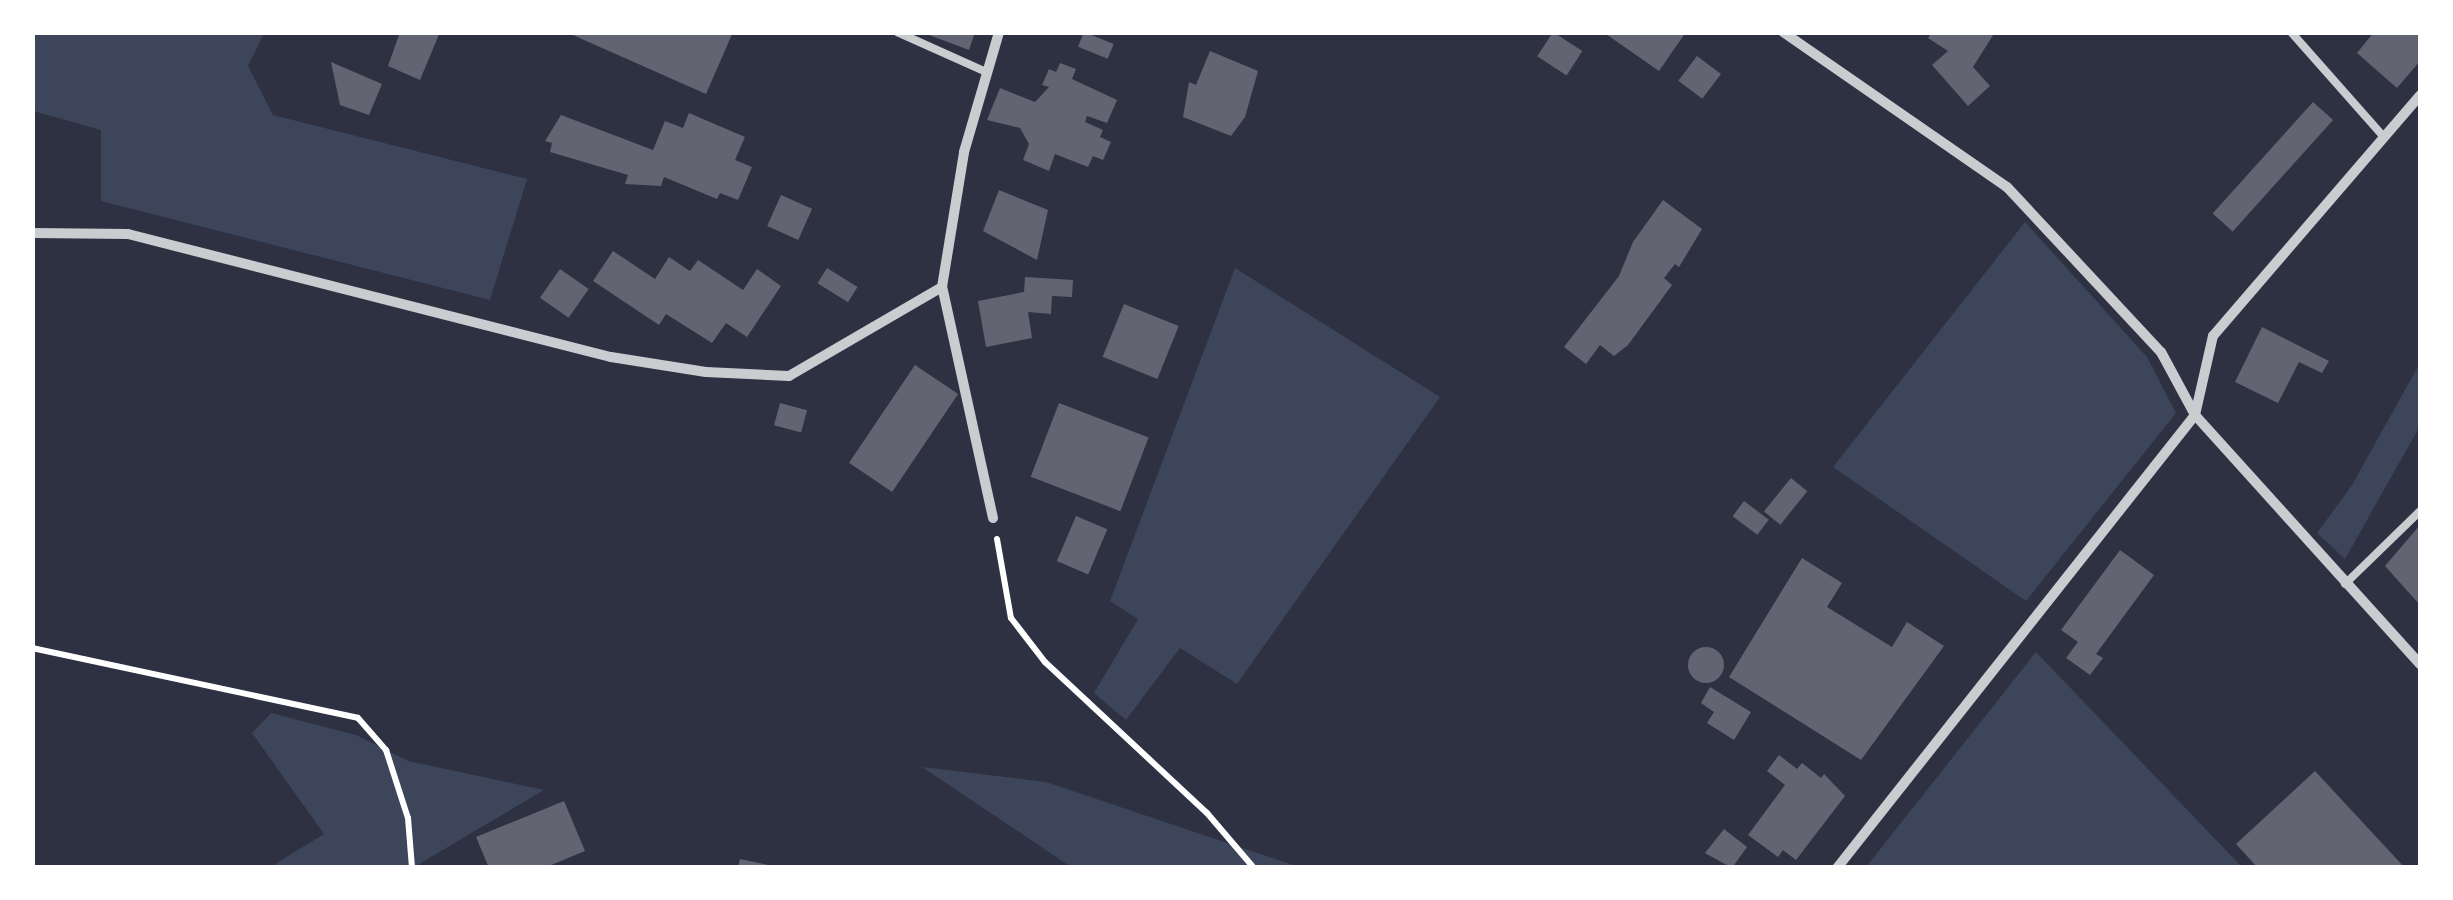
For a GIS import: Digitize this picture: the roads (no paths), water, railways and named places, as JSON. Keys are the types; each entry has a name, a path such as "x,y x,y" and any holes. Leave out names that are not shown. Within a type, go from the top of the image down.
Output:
{"street":[{"path":"993,518 942,286 984,71 999,32"},
{"path":"1783,32 2007,187 2162,352 2196,416 2420,664"},
{"path":"1837,868 2196,416 2214,336 2420,94"},
{"path":"32,233 128,234 611,357 706,372 789,376 942,286"}],"lane":[{"path":"897,32 984,71"},
{"path":"2291,32 2384,137"},
{"path":"2346,584 2420,511"}]}
